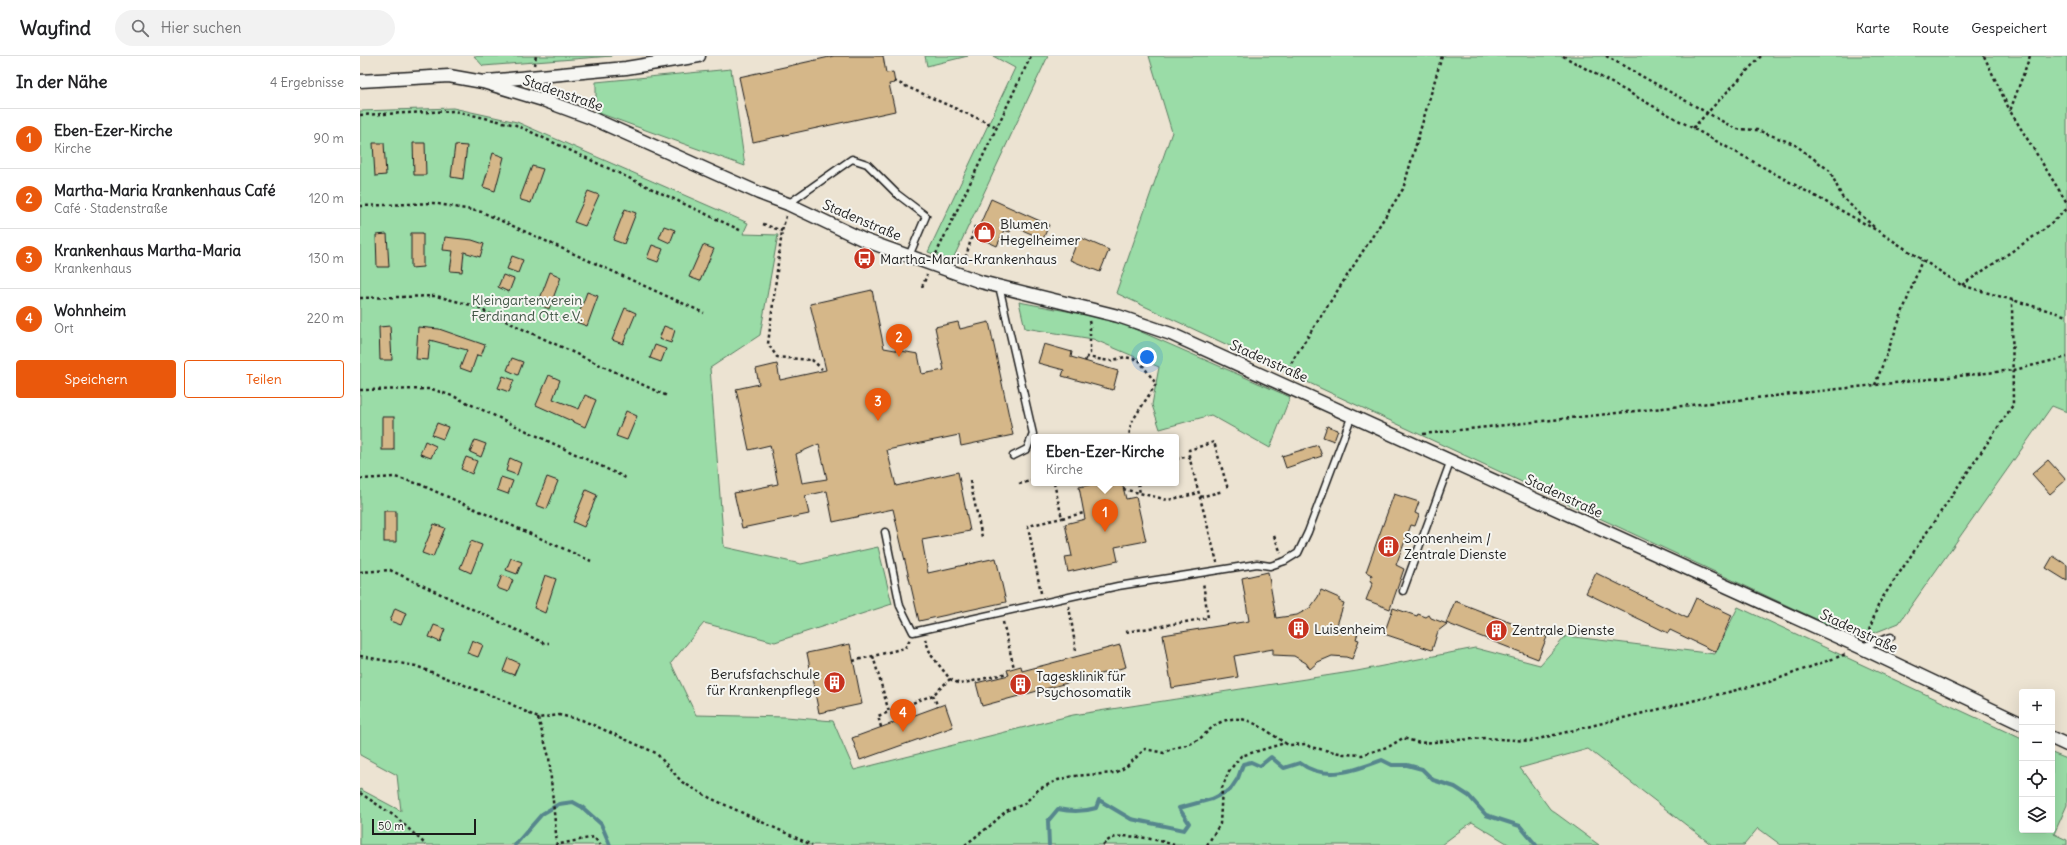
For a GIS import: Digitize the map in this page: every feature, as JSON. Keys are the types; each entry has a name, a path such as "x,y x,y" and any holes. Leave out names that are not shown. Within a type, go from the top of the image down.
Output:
{"street":[{"name":"Stadenstraße","path":"483,82 531,76 626,68 699,56"},
{"name":"Stadenstraße","path":"360,81 449,76 483,82 589,116 759,193 788,204 864,240 931,265 1000,286 1081,308 1118,316 1170,334 1399,436 1862,647 2019,723"},
{"path":"2055,739 2067,745"}],"lane":[{"path":"788,204 852,159 867,164 897,194 926,216 909,256"},
{"path":"1000,286 1034,434"},
{"path":"885,532 900,606 913,632 1118,586 1257,564 1270,566 1285,561 1298,553 1308,532 1352,415"},
{"path":"1014,456 1027,449 1031,440"},
{"path":"1403,591 1451,460"},
{"path":"1862,647 1891,638"}],"path":[{"path":"931,265 1031,56"},
{"path":"1281,383 1294,358 1403,188 1442,56"},
{"path":"1563,56 1878,231 1962,285 2067,316"},
{"path":"1606,56 1736,129 1757,130 1794,144 1830,171 1842,197 1878,231"},
{"path":"1692,128 1761,56"},
{"path":"1984,56 2010,111 2067,203"},
{"path":"2010,111 2030,56"},
{"path":"894,81 997,128"},
{"path":"360,115 454,111 516,126 742,231"},
{"path":"360,206 433,203 482,212 704,313"},
{"path":"788,204 782,231 768,344 777,357 812,360 822,369"},
{"path":"1962,285 2042,231 2067,209"},
{"path":"763,224 782,231"},
{"path":"961,275 974,226"},
{"path":"1875,385 1922,260"},
{"path":"360,298 436,296 471,305 667,396"},
{"path":"965,845 991,825 1006,811 1024,804 1039,789 1058,780 1074,776 1115,773 1126,767 1145,749 1164,753 1170,749 1197,741 1208,730 1220,722 1234,718 1250,720 1288,745 1306,744 1310,747 1344,754 1362,755 1390,746 1403,738 1420,743 1485,738 1530,741 1769,682 1862,647 1879,603 2014,405 2012,300"},
{"path":"1081,308 1090,325 1090,353 1085,361"},
{"path":"1399,436 2014,370 2067,356"},
{"path":"1087,357 1109,361 1125,357 1139,360 1156,384 1131,423 1129,434"},
{"path":"360,390 432,388 626,478"},
{"path":"1218,570 1189,450 1214,442 1228,489"},
{"path":"1179,458 1190,456"},
{"path":"360,479 395,477 419,484 591,560"},
{"path":"970,481 982,537"},
{"path":"1019,484 1031,481"},
{"path":"1055,486 1062,518"},
{"path":"1139,486 1140,493"},
{"path":"1123,488 1168,500 1199,493"},
{"path":"1200,497 1223,491"},
{"path":"1043,602 1028,526 1084,513"},
{"path":"1274,536 1285,561"},
{"path":"360,572 390,570 544,643 549,643"},
{"path":"1126,632 1208,618 1202,573"},
{"path":"1067,597 1076,651"},
{"path":"1001,612 1014,668"},
{"path":"922,630 931,655 950,679 960,684 1008,673"},
{"path":"853,661 905,648 913,632"},
{"path":"360,656 416,666 504,701 538,718 559,715 582,720 656,753 682,782 710,798 812,845"},
{"path":"873,656 889,712"},
{"path":"881,727 878,716 933,695 950,679"},
{"path":"933,695 938,707"},
{"path":"538,718 550,757 556,845 594,837 600,845"},
{"path":"1207,845 1220,824 1222,791 1229,771 1241,756 1285,743"},
{"path":"360,793 396,817 426,845"},
{"path":"1103,845 1112,838 1121,836 1146,839 1174,845"}],"green space":[{"path":"474,56 612,56 483,66"},
{"path":"925,56 968,56 927,66"},
{"path":"993,56 1048,56 952,261 928,252 1015,68"},
{"path":"1149,56 2067,56 2067,412 2052,406 1899,623 1859,639 1116,293 1172,132"},
{"path":"731,69 745,166 596,112 596,82"},
{"name":"Kleingartenverein Ferdinand Ott e.V.","path":"453,108 517,122 748,223 743,234 778,235 760,335 710,368 724,547 801,564 878,547 892,604 775,642 704,623 671,663 696,715 786,717 833,721 854,770 1073,715 1357,671 1475,648 1540,665 1566,636 1715,654 1738,607 2019,738 2019,833 2054,833 2067,840 2067,845 1781,845 1758,828 1744,845 1712,845 1588,749 1520,768 1550,809 1599,845 1510,845 1472,822 1441,845 360,845 360,789 401,811 397,775 360,755 360,111"},
{"path":"1019,302 1114,320 1290,397 1270,448 1211,415 1160,429 1152,405 1159,367 1093,339 1025,328"},
{"path":"2055,754 2067,759 2067,805 2055,832"}],"building":[{"path":"834,56 883,56 886,73 893,72 895,83 889,84 895,111 753,142 739,77"},
{"path":"373,143 384,143 386,175 375,176"},
{"path":"413,143 425,143 426,175 414,175"},
{"path":"455,145 467,146 463,179 451,177"},
{"path":"493,153 504,157 495,191 483,187"},
{"path":"532,166 543,169 531,203 521,200 520,198"},
{"path":"588,191 599,195 585,226 574,222"},
{"path":"991,199 1049,225 1043,239 1013,226 1010,232 1004,230 997,246 975,236"},
{"path":"625,209 636,213 624,244 613,240"},
{"path":"664,226 675,230 670,243 659,238"},
{"path":"411,233 423,233 423,267 411,268"},
{"path":"387,234 389,267 377,267 376,235"},
{"path":"445,237 472,240 484,244 480,257 464,252 462,272 450,271 453,251 443,250"},
{"path":"1079,237 1109,250 1100,272 1070,260"},
{"path":"652,245 663,249 658,262 647,258"},
{"path":"703,245 714,249 700,281 689,277"},
{"path":"512,256 523,260 518,273 507,269"},
{"path":"550,272 561,277 549,309 538,304"},
{"path":"503,275 514,279 509,292 498,287"},
{"path":"872,290 884,348 918,354 922,374 944,370 935,327 958,322 960,329 989,322 1013,435 961,446 959,435 887,450 896,486 958,472 970,531 922,540 928,573 996,558 1006,602 919,621 893,509 833,522 827,491 805,496 809,514 742,528 734,493 778,484 770,445 749,450 736,389 759,384 756,369 777,364 780,380 826,370 810,304","holes":["819,444 827,479 802,483 796,454"]},
{"path":"587,292 598,296 587,326 576,322"},
{"path":"625,308 636,313 623,344 612,340"},
{"path":"390,326 392,360 380,360 379,327"},
{"path":"664,326 675,330 671,343 659,339"},
{"path":"418,327 439,329 485,345 481,356 477,355 471,372 460,368 467,350 430,340 428,360 416,359"},
{"path":"1044,344 1072,352 1071,357 1118,371 1113,390 1062,376 1064,370 1038,363"},
{"path":"655,345 666,349 661,362 650,358"},
{"path":"512,358 523,362 518,375 507,370"},
{"path":"549,375 560,380 553,399 579,409 585,395 596,400 585,427 536,405"},
{"path":"503,376 514,380 509,392 498,388"},
{"path":"626,411 637,416 627,440 616,436"},
{"path":"382,417 394,417 394,450 382,450"},
{"path":"437,423 448,427 443,439 432,435"},
{"path":"1327,426 1338,430 1334,441 1323,437"},
{"path":"475,440 486,444 481,457 470,452"},
{"path":"425,441 436,446 431,458 420,454"},
{"path":"1318,445 1322,456 1286,468 1282,456"},
{"path":"466,457 477,461 472,474 461,469"},
{"path":"510,458 521,463 517,475 506,471"},
{"path":"2048,460 2066,480 2050,494 2032,474"},
{"path":"501,477 513,481 508,494 497,490"},
{"path":"547,477 558,481 547,509 536,505"},
{"path":"1123,486 1126,499 1136,497 1146,541 1115,547 1118,561 1068,572 1065,557 1072,556 1065,524 1085,519 1079,487"},
{"path":"586,490 597,495 584,527 573,522"},
{"name":"Sonnenheim / Zentrale Dienste","path":"1394,494 1419,502 1415,513 1419,515 1415,526 1411,525 1396,565 1404,569 1390,609 1366,600 1373,582 1370,581 1372,575 1366,572"},
{"path":"384,511 396,511 396,542 384,542"},
{"path":"434,524 445,528 433,557 422,553"},
{"path":"471,541 482,545 471,573 460,568"},
{"path":"2053,556 2067,565 2067,581 2046,568"},
{"path":"511,558 522,562 517,574 506,570"},
{"name":"Luisenheim","path":"1268,572 1276,618 1297,615 1310,608 1321,590 1339,598 1339,601 1344,603 1337,625 1358,633 1356,639 1359,640 1352,659 1332,656 1318,662 1310,669 1306,663 1294,656 1273,655 1273,649 1234,656 1238,677 1172,688 1163,635 1249,621 1242,578"},
{"path":"1596,573 1687,618 1696,598 1732,615 1716,652 1670,630 1668,633 1586,593"},
{"path":"502,575 513,580 508,592 497,588"},
{"path":"545,575 556,579 545,613 534,608"},
{"name":"Zentrale Dienste","path":"1455,601 1547,637 1538,659 1446,623"},
{"path":"395,608 406,613 401,625 390,621"},
{"path":"1393,608 1417,616 1418,614 1426,617 1429,615 1431,618 1447,624 1438,631 1432,650 1384,634"},
{"path":"434,625 445,629 440,642 429,637"},
{"path":"472,640 483,645 478,657 467,653"},
{"name":"Berufsfachschule für Krankenpflege","path":"850,644 862,704 819,713 807,653"},
{"path":"1120,645 1126,667 982,706 976,683 1009,675 1007,670 1021,666 1022,671"},
{"path":"508,658 519,663 514,675 503,671"},
{"path":"945,704 953,727 860,760 852,738"}],"waterway":[{"path":"1049,845 1048,821 1058,809 1077,811 1096,808 1099,800 1131,819 1184,830 1189,823 1179,808 1212,799 1230,790 1238,778 1243,764 1251,762 1260,766 1271,757 1284,768 1300,763 1310,769 1330,773 1351,770 1382,760 1392,765 1407,765 1422,769 1433,780 1455,787 1469,796 1486,815 1520,826 1536,845"},
{"path":"515,845 542,814 559,804 573,802 582,807 601,824 610,845"}],"place":[{"name":"Blumen Hegelheimer","path":"984,232"},
{"name":"Martha-Maria-Krankenhaus","path":"864,259"},
{"name":"Martha-Maria Krankenhaus Café","path":"899,357"},
{"name":"Krankenhaus Martha-Maria","path":"878,421"},
{"name":"Eben-Ezer-Kirche","path":"1105,532"},
{"name":"Sonnenheim / Zentrale Dienste","path":"1389,546"},
{"name":"Luisenheim","path":"1299,629"},
{"name":"Zentrale Dienste","path":"1497,630"},
{"name":"Berufsfachschule für Krankenpflege","path":"835,682"},
{"name":"Tagesklinik für Psychosomatik","path":"1020,684"},
{"name":"Wohnheim","path":"903,732"}]}
